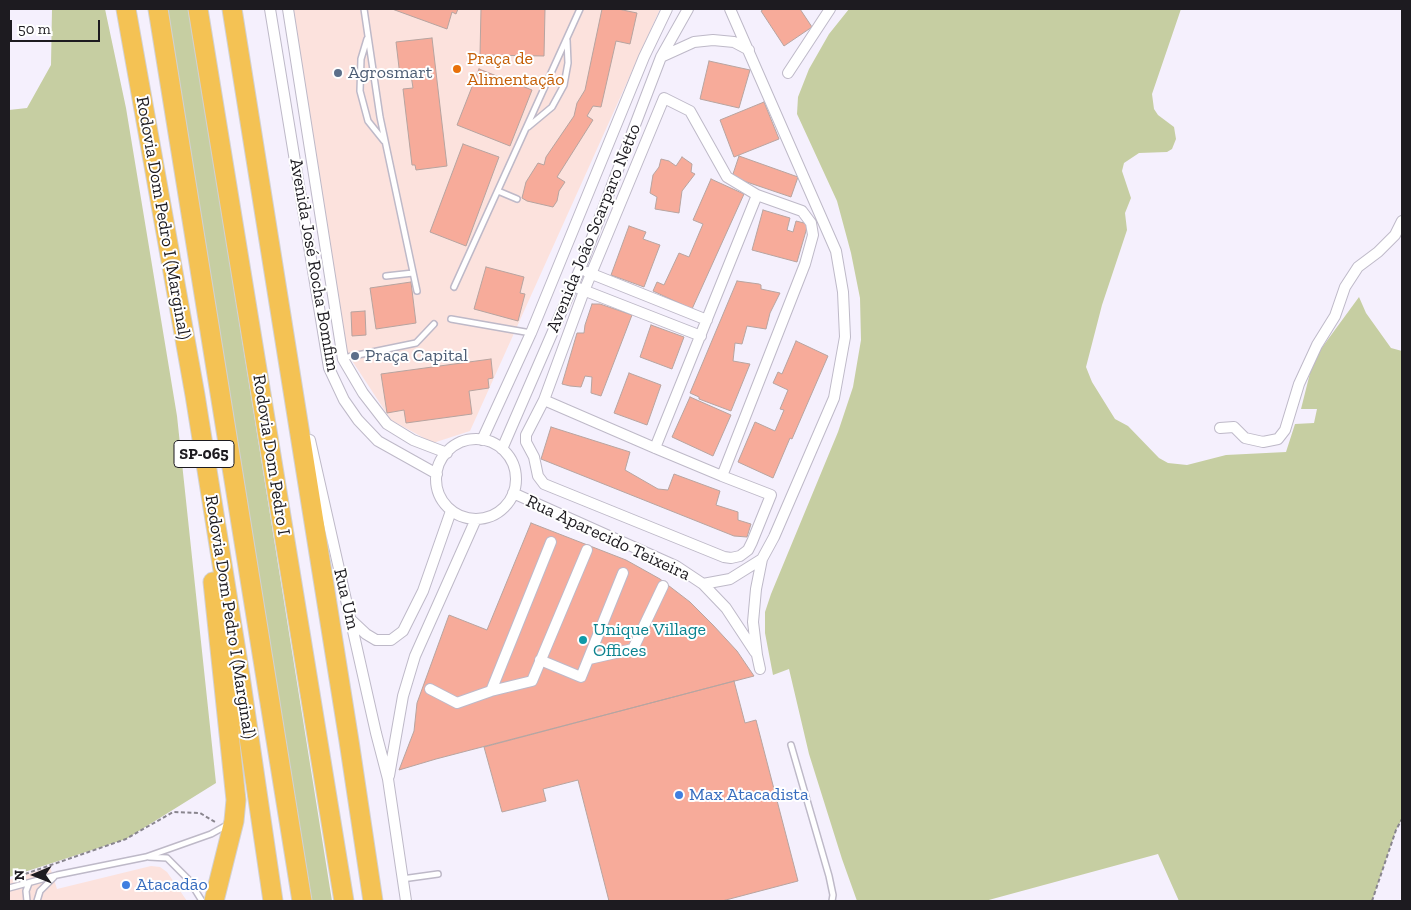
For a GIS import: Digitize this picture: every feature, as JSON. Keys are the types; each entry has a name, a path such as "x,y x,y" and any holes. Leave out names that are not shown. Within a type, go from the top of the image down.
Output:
{"highway":[{"name":"Rodovia Dom Pedro I (Marginal)","path":"126,9 195,394 274,901"},
{"path":"148,9 172,94"},
{"name":"SP-065","path":"158,9 302,901"},
{"name":"Rodovia Dom Pedro I","path":"198,9 344,901"},
{"path":"232,9 373,901"},
{"path":"195,394 236,800 228,825 214,901"}],"street":[{"name":"Avenida José Rocha Bomfim","path":"270,9 329,368 344,400 378,441 437,474"},
{"name":"Avenida José Rocha Bomfim","path":"288,9 343,359 363,393 387,424 413,440 447,452"},
{"name":"Avenida João Scarparo Netto","path":"482,440 531,333 640,66 667,9"},
{"name":"Avenida João Scarparo Netto","path":"502,449 580,269 661,57 688,9"},
{"path":"730,9 836,252 843,292 845,337 834,398 774,537 762,559 756,589 753,622 760,669"},
{"path":"788,73 830,9"},
{"path":"661,57 694,42 713,40 734,42 749,50"},
{"path":"544,400 655,448 722,476 771,495 748,550 740,556 724,558 544,484 538,476 534,456 526,442 526,435 544,400 584,291 664,98 690,111 727,177 757,195 802,212 811,223 812,235 805,264 722,476"},
{"path":"655,448 757,195"},
{"path":"1220,428 1234,427 1245,438 1263,442 1278,439 1285,430 1300,384 1316,346 1335,316 1345,287 1358,267 1378,252 1395,235 1402,221"},
{"path":"580,269 707,320"},
{"path":"572,285 701,336"},
{"name":"Rua Um","path":"277,298 376,734 388,779 406,901"},
{"path":"469,440 482,440 502,449 510,458 516,481 514,493 508,504 488,518 463,517 451,510 442,500 437,487 437,474 440,462 447,452 457,444 469,440"},
{"name":"Rua Aparecido Teixeira","path":"514,493 676,566 703,584 726,608 757,655"},
{"path":"350,619 366,634 376,640 391,640 403,631 423,591 451,510"},
{"path":"388,779 403,696 415,656 476,519"},
{"path":"491,691 551,542"},
{"path":"430,689 457,702 532,680 587,550"},
{"path":"703,584 730,579 762,559"},
{"path":"540,660 581,677 623,573"},
{"path":"589,659 633,649 663,586"}],"lane":[{"path":"364,9 385,143 417,291"},
{"path":"454,286 580,9"},
{"path":"368,37 361,59 360,91 368,121 385,143"},
{"path":"526,128 552,107 564,85 568,63 567,38"},
{"path":"498,191 517,199"},
{"path":"386,276 413,273"},
{"path":"451,319 531,333"},
{"path":"343,359 416,343 434,324"},
{"path":"791,745 829,876 833,895 832,901"},
{"path":"9,888 56,875 146,857 228,825"},
{"path":"146,857 167,858 189,880 202,901"},
{"path":"402,879 438,874"},
{"path":"37,901 40,891 56,875"},
{"path":"27,901 26,891 29,883"}],"path":[{"path":"17,877 126,838 174,812 200,812 215,821 228,825"},
{"path":"1372,901 1396,830 1402,819"}],"shaded area":[{"path":"291,9 660,9 470,431 433,443 391,420 347,353"},
{"name":"Atacadão","path":"151,866 160,867 167,872 187,901 9,901 9,880 50,867 57,889"}],"green space":[{"path":"52,9 105,9 126,108 177,416 216,783 126,839 9,877 9,110 27,108 51,65"},
{"path":"167,9 189,9 332,901 312,901"},
{"path":"849,9 1181,9 1152,94 1154,109 1158,115 1174,127 1176,139 1172,149 1167,152 1139,153 1124,163 1122,171 1131,198 1125,213 1127,230 1102,305 1086,367 1092,382 1115,419 1128,426 1159,458 1168,463 1187,465 1226,455 1286,452 1295,424 1314,423 1317,409 1301,409 1310,373 1318,353 1359,297 1366,313 1391,348 1402,351 1402,819 1396,830 1372,901 1179,901 1158,854 985,901 857,901 809,754 789,669 773,675 765,633 765,612 771,594 838,432 853,387 861,340 860,298 851,253 837,201 797,114 798,97 809,69 829,34"}],"building":[{"path":"392,9 458,9 456,14 452,12 447,29"},
{"path":"481,9 545,9 544,56 480,55"},
{"path":"602,9 618,9 637,13 630,44 616,41 601,107 593,106 587,116 593,120 557,177 565,182 559,191 557,201 553,207 527,201 522,198 526,182 538,163 544,165 546,157 574,116 577,103 585,90"},
{"path":"764,9 800,9 812,27 784,46 761,11"},
{"path":"432,38 447,166 416,170 415,165 412,165 403,89 413,88 411,75 400,76 396,42"},
{"path":"709,61 750,70 739,108 700,99"},
{"path":"479,69 532,90 510,146 457,125"},
{"path":"764,102 779,139 734,157 720,120"},
{"path":"463,144 499,157 466,246 430,232"},
{"path":"739,156 798,177 791,197 732,177"},
{"path":"682,157 692,164 691,172 695,174 682,191 679,213 655,209 657,197 650,193 653,175 659,167 661,159 669,161 676,166"},
{"path":"711,179 744,194 692,309 653,291 657,282 664,285 679,253 689,257 703,224 693,220"},
{"path":"763,210 790,218 787,230 793,232 796,221 808,224 797,262 752,250"},
{"path":"629,226 646,232 643,239 660,245 644,287 611,275"},
{"path":"486,267 524,277 520,293 525,294 518,321 474,309"},
{"path":"737,281 759,284 761,289 780,293 770,313 766,329 747,326 742,344 735,343 733,361 750,364 731,411 699,399 699,397 690,393"},
{"path":"411,282 416,323 376,329 370,288"},
{"path":"592,304 600,304 632,315 601,396 591,393 592,377 585,376 581,387 562,384 577,333 584,333"},
{"path":"365,311 366,335 352,336 351,312"},
{"path":"651,325 684,337 672,369 640,357"},
{"path":"796,341 828,356 773,478 738,462 755,422 775,431 784,410 780,409 788,390 773,383 778,372 782,374"},
{"path":"491,359 493,378 488,379 489,388 469,391 472,414 406,423 404,410 387,413 381,374"},
{"path":"629,373 661,385 647,425 614,413"},
{"path":"690,397 731,415 713,456 672,437"},
{"path":"551,427 630,452 625,470 658,489 668,490 674,474 720,491 716,505 738,512 738,520 751,524 747,537 734,536 541,459"},
{"name":"Unique Village Offices","path":"531,523 626,560 660,579 690,602 713,625 737,651 754,676 399,770 414,731 417,703 449,615 487,630"},
{"name":"Max Atacadista","path":"734,681 745,723 756,720 798,881 722,901 609,901 578,780 543,789 546,801 502,812 484,747"}],"place":[{"name":"Praça de Alimentação","path":"457,69"},
{"name":"Agrosmart","path":"338,73"},
{"name":"Praça Capital","path":"355,356"},
{"name":"Unique Village Offices","path":"583,640"},
{"name":"Max Atacadista","path":"679,795"},
{"name":"Atacadão","path":"126,885"}]}
